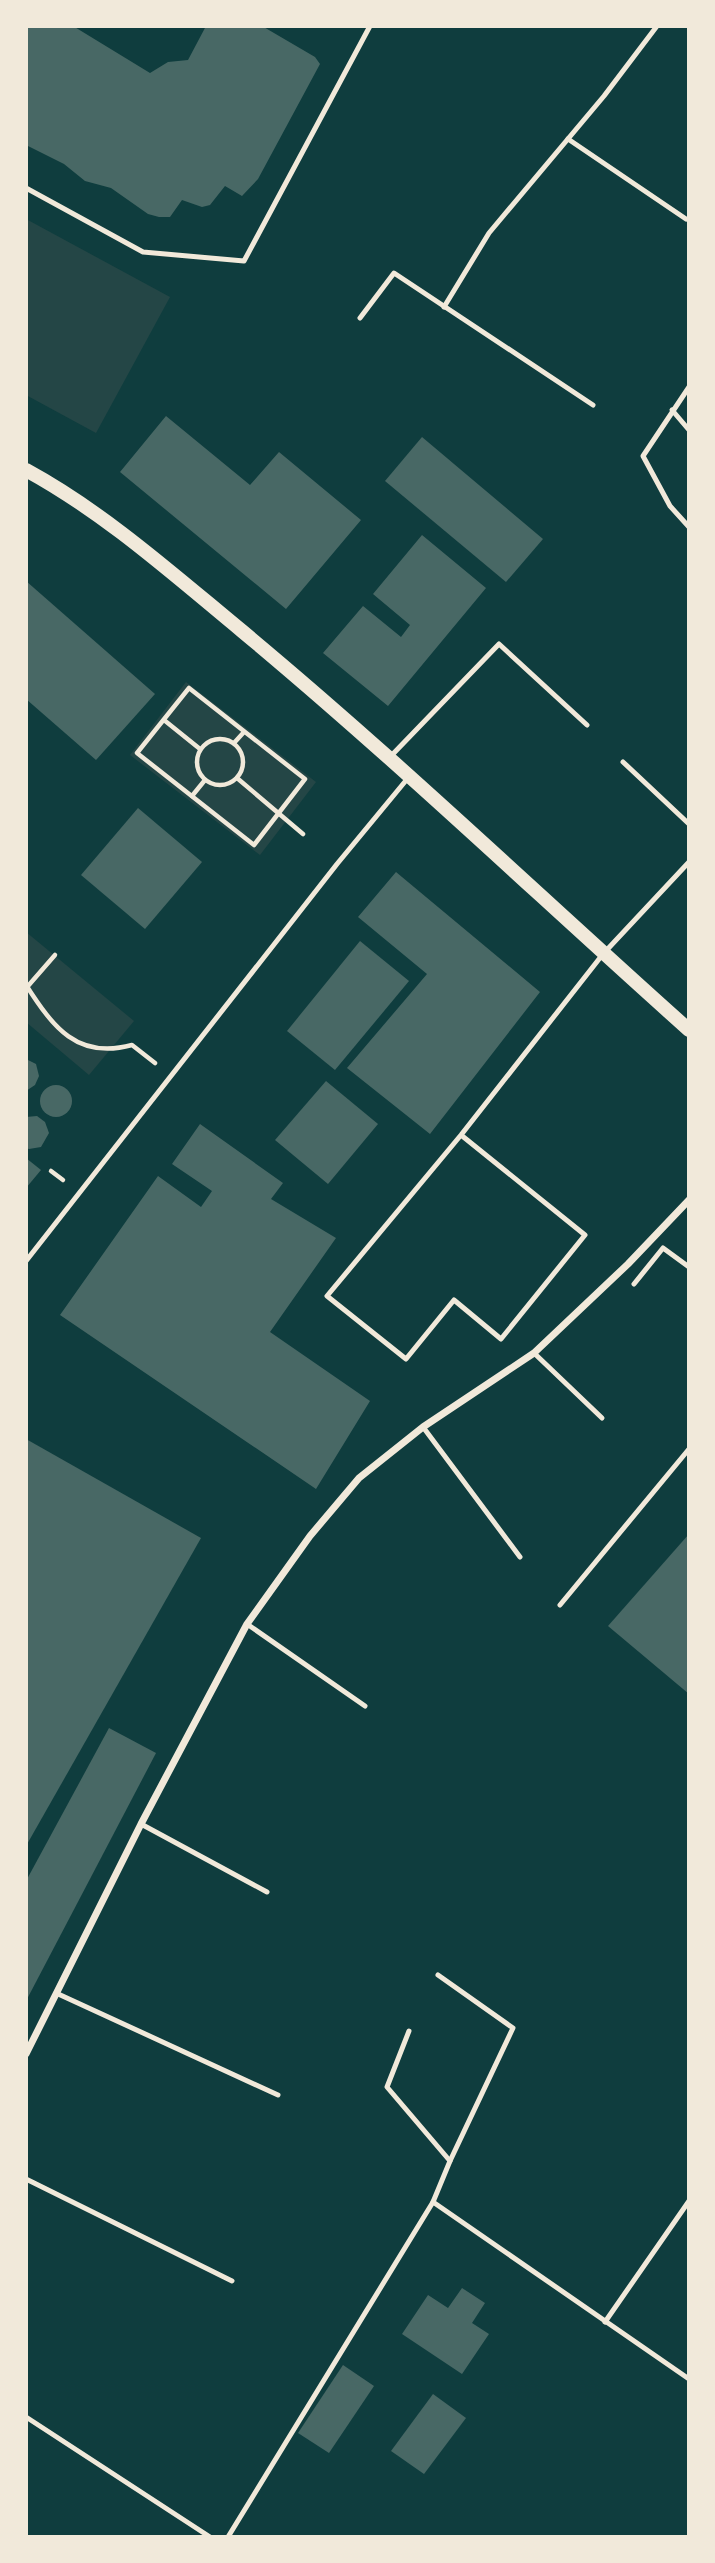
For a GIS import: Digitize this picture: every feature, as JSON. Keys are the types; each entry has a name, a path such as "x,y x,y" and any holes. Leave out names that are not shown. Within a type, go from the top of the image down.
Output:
{"main road":[{"path":"26,470 156,559 390,757 689,1030"}],"street":[{"path":"26,2054 141,1824 247,1624 310,1536 359,1478 423,1427 534,1353 628,1264 689,1200"}],"lane":[{"path":"26,188 143,252 244,261 370,26"},
{"path":"444,307 489,233 568,139 657,26"},
{"path":"568,139 686,219"},
{"path":"360,318 394,273 593,405"},
{"path":"689,387 643,456 670,506 689,527"},
{"path":"672,410 689,430"},
{"path":"390,757 499,644 587,725"},
{"path":"624,762 689,824"},
{"path":"26,1261 337,864 410,776"},
{"path":"461,1135 585,1235 501,1339 454,1300 407,1359 327,1296 461,1135 603,954 689,862"},
{"path":"634,1284 663,1248 689,1267"},
{"path":"534,1353 602,1419"},
{"path":"423,1427 520,1557"},
{"path":"561,1605 689,1449"},
{"path":"247,1624 365,1706"},
{"path":"141,1824 267,1892"},
{"path":"228,2537 433,2202 513,2028 438,1975"},
{"path":"56,1993 278,2095"},
{"path":"410,2031 387,2087 450,2161"},
{"path":"26,2179 232,2281"},
{"path":"605,2322 689,2201"},
{"path":"433,2202 689,2379"},
{"path":"26,2417 210,2537"}],"path":[{"path":"188,688 244,732 305,779 254,845 137,754 188,688"},
{"path":"164,720 200,749"},
{"path":"234,743 244,732"},
{"path":"219,738 234,743 243,755 244,763 237,778 226,785 205,780 196,765 200,749 219,738"},
{"path":"237,778 280,811 303,834"},
{"path":"192,796 205,780"},
{"path":"55,956 27,986 64,1034 108,1051 132,1045"}],"shaded area":[{"path":"26,219 170,297 96,433 26,395"},
{"path":"186,682 316,782 260,855 130,755"},
{"path":"26,932 134,1021 89,1075 26,1022"}],"building":[{"path":"29,26 73,26 150,73 168,62 188,60 206,26 262,26 315,57 320,64 258,179 242,196 225,186 210,205 202,207 182,200 170,217 159,217 148,214 111,188 85,181 64,164 26,145 26,31"},
{"path":"166,416 250,485 279,452 361,520 286,609 120,472"},
{"path":"422,437 543,539 506,582 385,481"},
{"path":"422,535 486,588 388,706 323,653 363,606 401,637 410,625 373,594"},
{"path":"26,581 155,694 96,760 26,699"},
{"path":"138,808 202,862 145,929 81,875"},
{"path":"396,872 540,992 430,1134 347,1068 427,974 358,917"},
{"path":"360,941 409,981 335,1070 287,1031"},
{"path":"26,1059 36,1064 39,1076 35,1085 26,1091"},
{"path":"326,1081 378,1124 328,1184 275,1140"},
{"path":"56,1085 68,1089 72,1101 68,1113 56,1117 44,1113 40,1101 44,1089"},
{"path":"37,1116 45,1122 49,1133 41,1147 29,1149 26,1148 26,1117"},
{"path":"200,1124 283,1183 271,1199 336,1238 270,1332 370,1401 316,1489 60,1315 158,1176 201,1207 212,1191 172,1164"},
{"path":"26,1158 41,1170 26,1188"},
{"path":"26,1439 201,1538 26,1846"},
{"path":"689,1534 689,1694 608,1626"},
{"path":"109,1728 156,1753 26,2001 26,1881"},
{"path":"462,2288 485,2303 472,2323 489,2334 462,2374 402,2334 428,2295 448,2308"},
{"path":"343,2365 374,2386 329,2453 298,2433"},
{"path":"433,2394 466,2418 424,2474 391,2451"}]}
